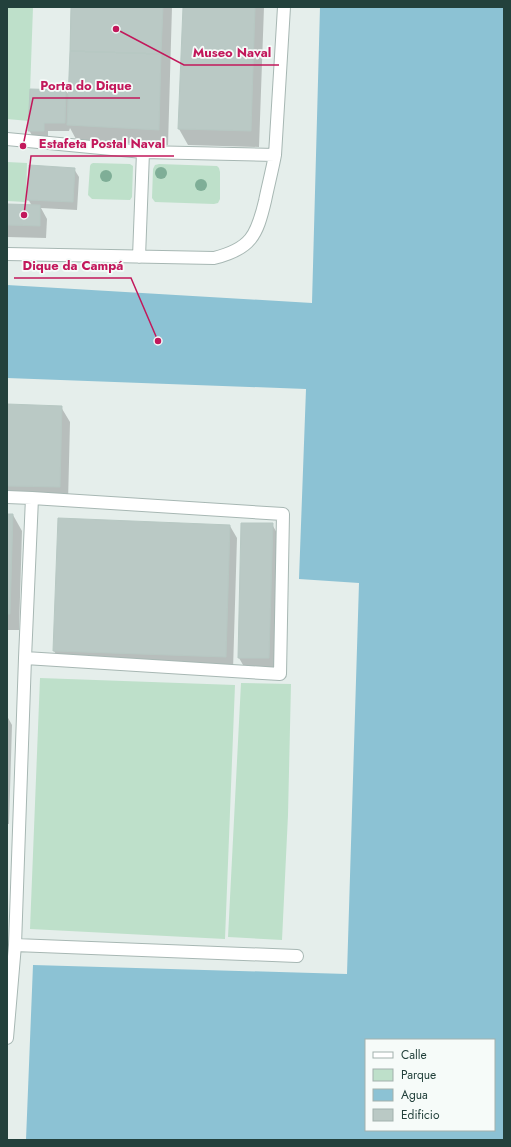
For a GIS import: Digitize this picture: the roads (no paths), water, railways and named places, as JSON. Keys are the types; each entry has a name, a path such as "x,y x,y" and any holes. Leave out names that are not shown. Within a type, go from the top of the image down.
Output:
{"lane":[{"path":"7,254 214,258 228,254 244,245 254,234 260,221 275,156 284,7"},
{"path":"7,139 143,152 275,156"},
{"path":"139,257 143,152"},
{"path":"7,497 283,514 280,674 25,658"},
{"path":"7,1038 16,946 12,884 25,658 32,498"},
{"path":"16,946 297,956"}],"water":[{"path":"320,7 504,7 504,1140 26,1140 33,965 347,974 359,583 299,579 306,389 7,378 7,285 312,303"}],"place":[{"name":"Museo Naval","path":"116,29"},
{"name":"Porta do Dique","path":"23,146"},
{"name":"Estafeta Postal Naval","path":"24,215"},
{"name":"Dique da Campá","path":"158,341"}]}
